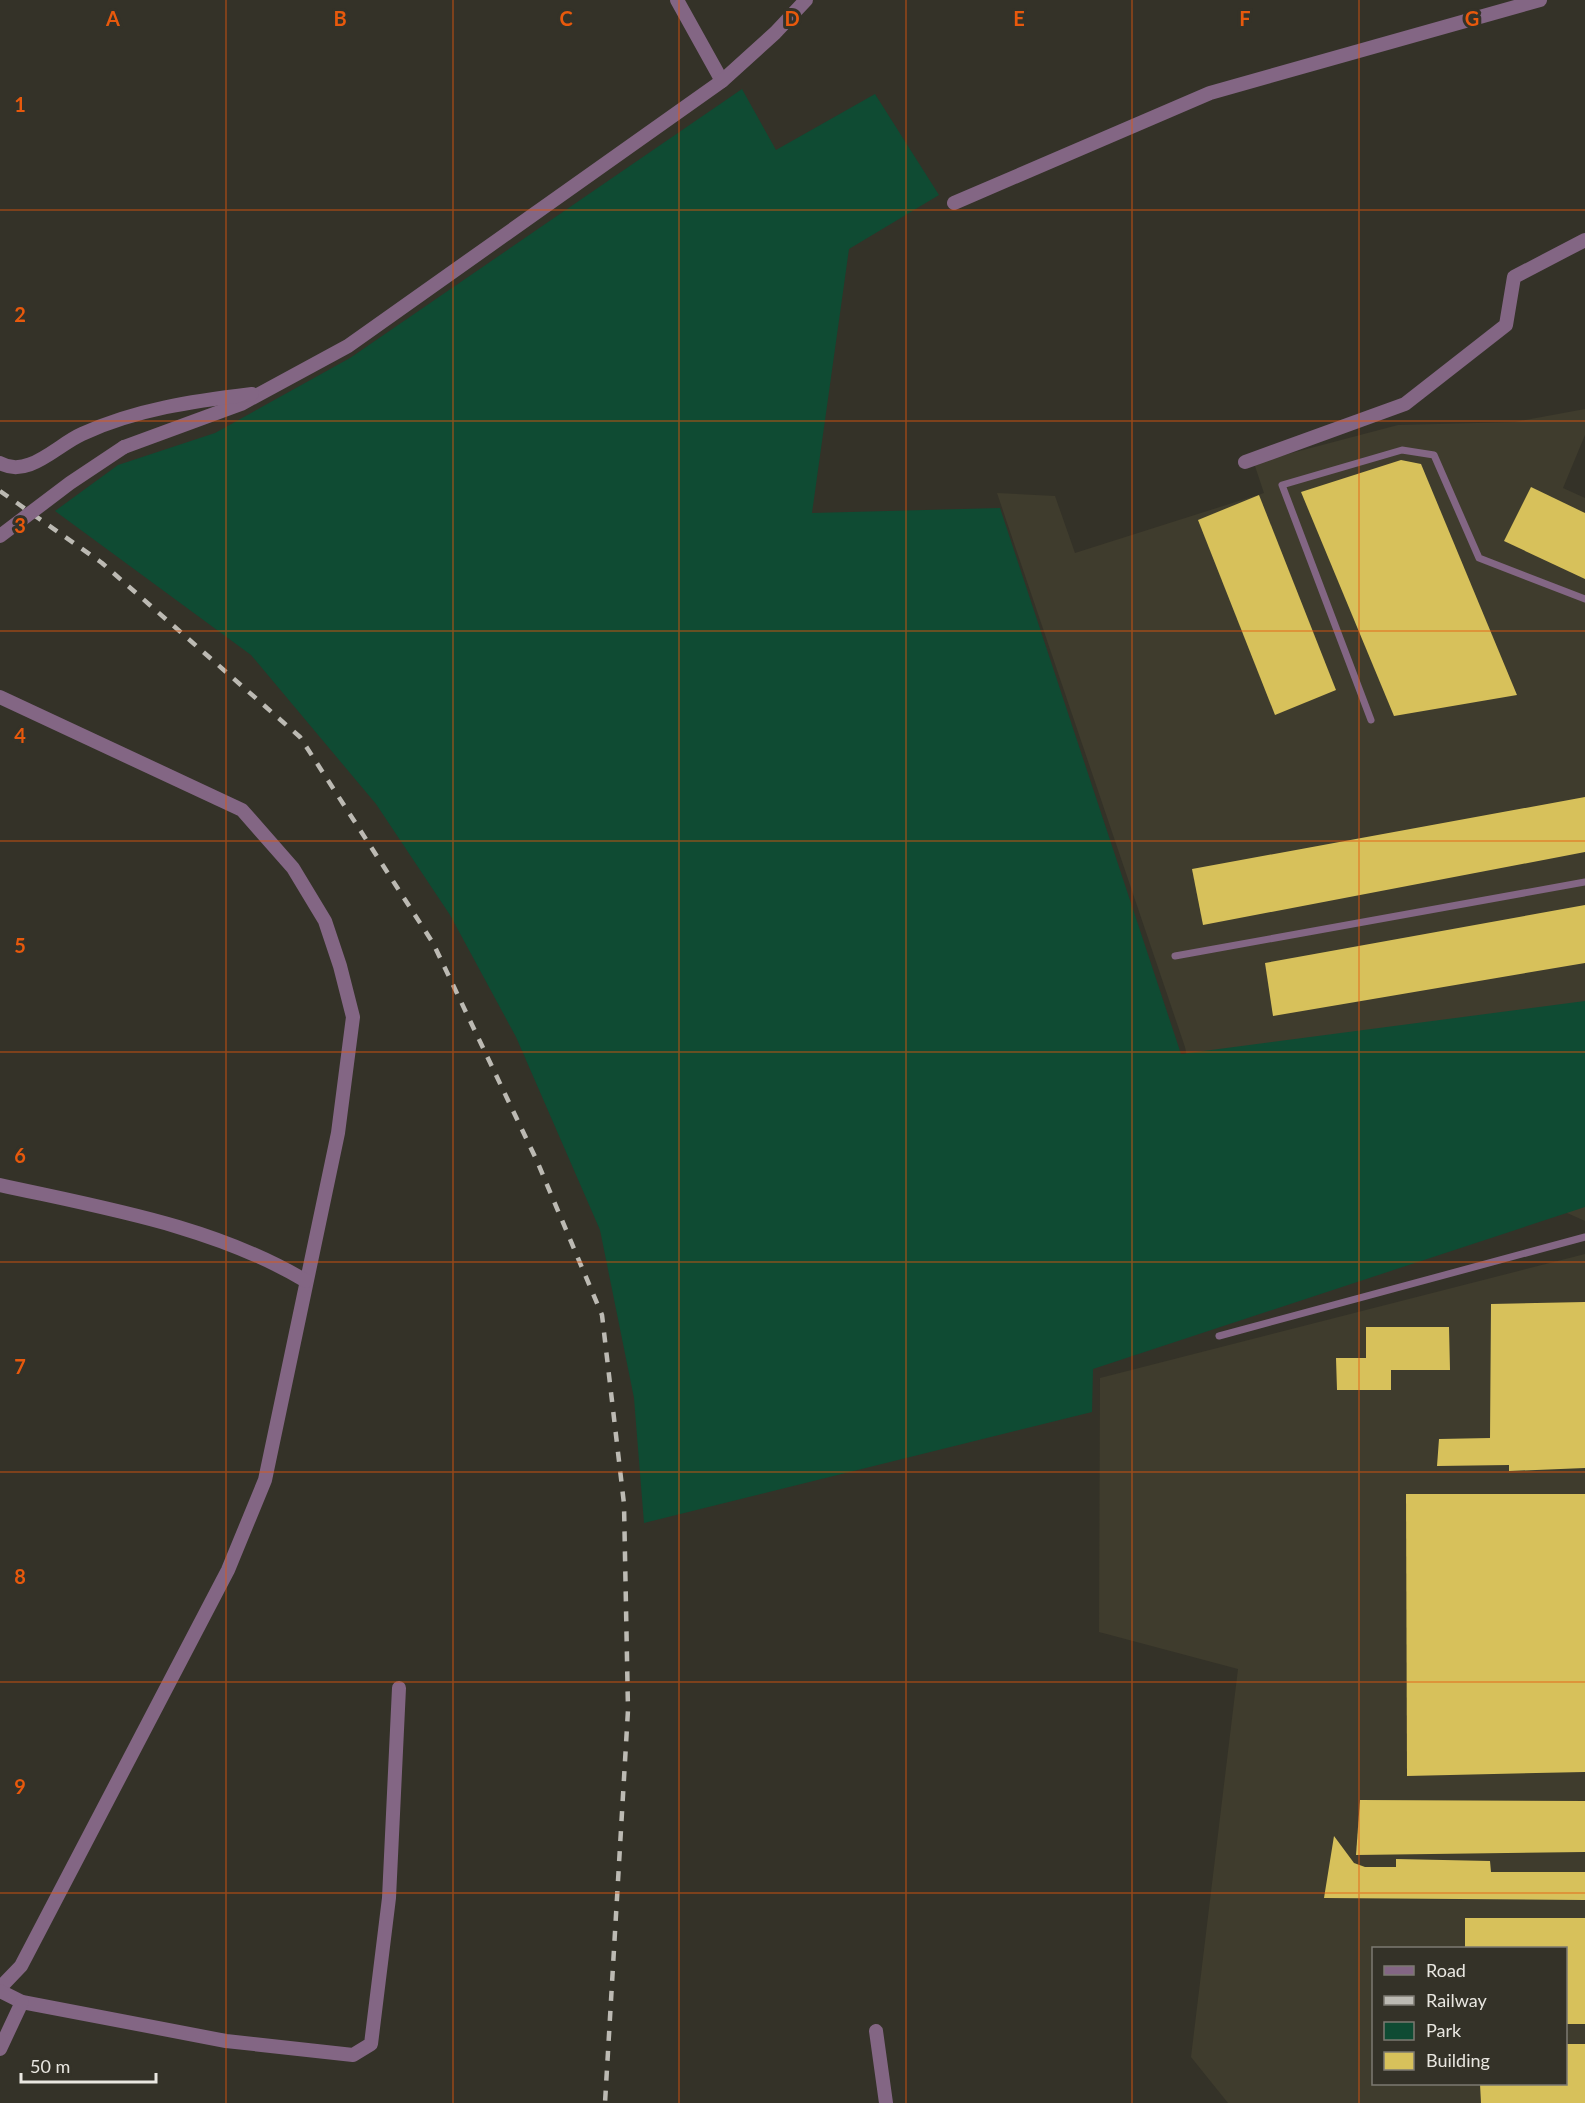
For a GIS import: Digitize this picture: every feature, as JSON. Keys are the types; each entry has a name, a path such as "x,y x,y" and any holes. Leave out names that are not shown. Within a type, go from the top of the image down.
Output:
{"street":[{"path":"677,0 722,81"},
{"path":"0,536 70,483 124,447 195,423 264,392 348,346 722,81 775,33 806,0"},
{"path":"954,203 1210,93 1540,0"},
{"path":"1245,462 1405,404 1506,326 1514,277 1585,240"},
{"path":"0,463 8,467 27,467 82,434 174,404 264,392"},
{"path":"0,697 242,810 293,868 325,921 353,1017 338,1133 265,1480 228,1570 21,1966 0,1990 22,2002 226,2041 353,2055 371,2044 389,1898 399,1688"},
{"path":"0,1185 131,1214 198,1234 269,1259 306,1281"},
{"path":"0,2049 22,2002"},
{"path":"876,2031 886,2103"}],"lane":[{"path":"1371,720 1282,485 1402,450 1434,455 1479,558 1585,599"},
{"path":"1175,956 1585,882"},
{"path":"1219,1336 1585,1237"}],"shaded area":[{"path":"1585,409 1585,435 1563,488 1585,498 1585,1221 1556,1208 1230,1276 1185,1047 997,493 1055,496 1075,553 1264,493 1254,463 1398,425 1515,422"},
{"path":"1585,1254 1585,2103 1228,2103 1191,2057 1238,1669 1099,1632 1100,1378"}],"green space":[{"path":"742,89 776,150 875,94 939,195 849,249 812,513 1000,508 1181,1054 1585,1001 1585,1207 1093,1369 1092,1412 644,1523 634,1398 600,1230 516,1037 450,915 376,804 251,655 55,511 118,465 215,433 350,358"}],"building":[{"path":"1401,460 1421,464 1517,695 1394,716 1301,492"},
{"path":"1531,487 1585,513 1585,579 1504,541"},
{"path":"1259,495 1336,690 1275,715 1198,520"},
{"path":"1585,797 1585,852 1203,925 1192,869"},
{"path":"1585,905 1585,963 1273,1016 1265,963"},
{"path":"1585,1302 1585,1468 1509,1471 1509,1465 1437,1466 1439,1439 1490,1438 1491,1304"},
{"path":"1366,1327 1449,1327 1450,1370 1391,1370 1391,1390 1337,1390 1336,1358 1366,1358"},
{"path":"1406,1494 1585,1494 1585,1772 1407,1776"},
{"path":"1360,1800 1585,1801 1585,1852 1356,1855"},
{"path":"1334,1836 1354,1863 1365,1867 1396,1867 1396,1859 1490,1861 1491,1872 1585,1872 1585,1900 1324,1898"},
{"path":"1465,1918 1585,1918 1585,2024 1567,2024 1567,1947 1465,1947"},
{"path":"1567,2044 1585,2044 1585,2103 1481,2103 1480,2085 1567,2085"}],"railway":[{"path":"0,491 102,563 300,737 433,943 537,1161 602,1315 624,1504 628,1710 605,2103"}]}
